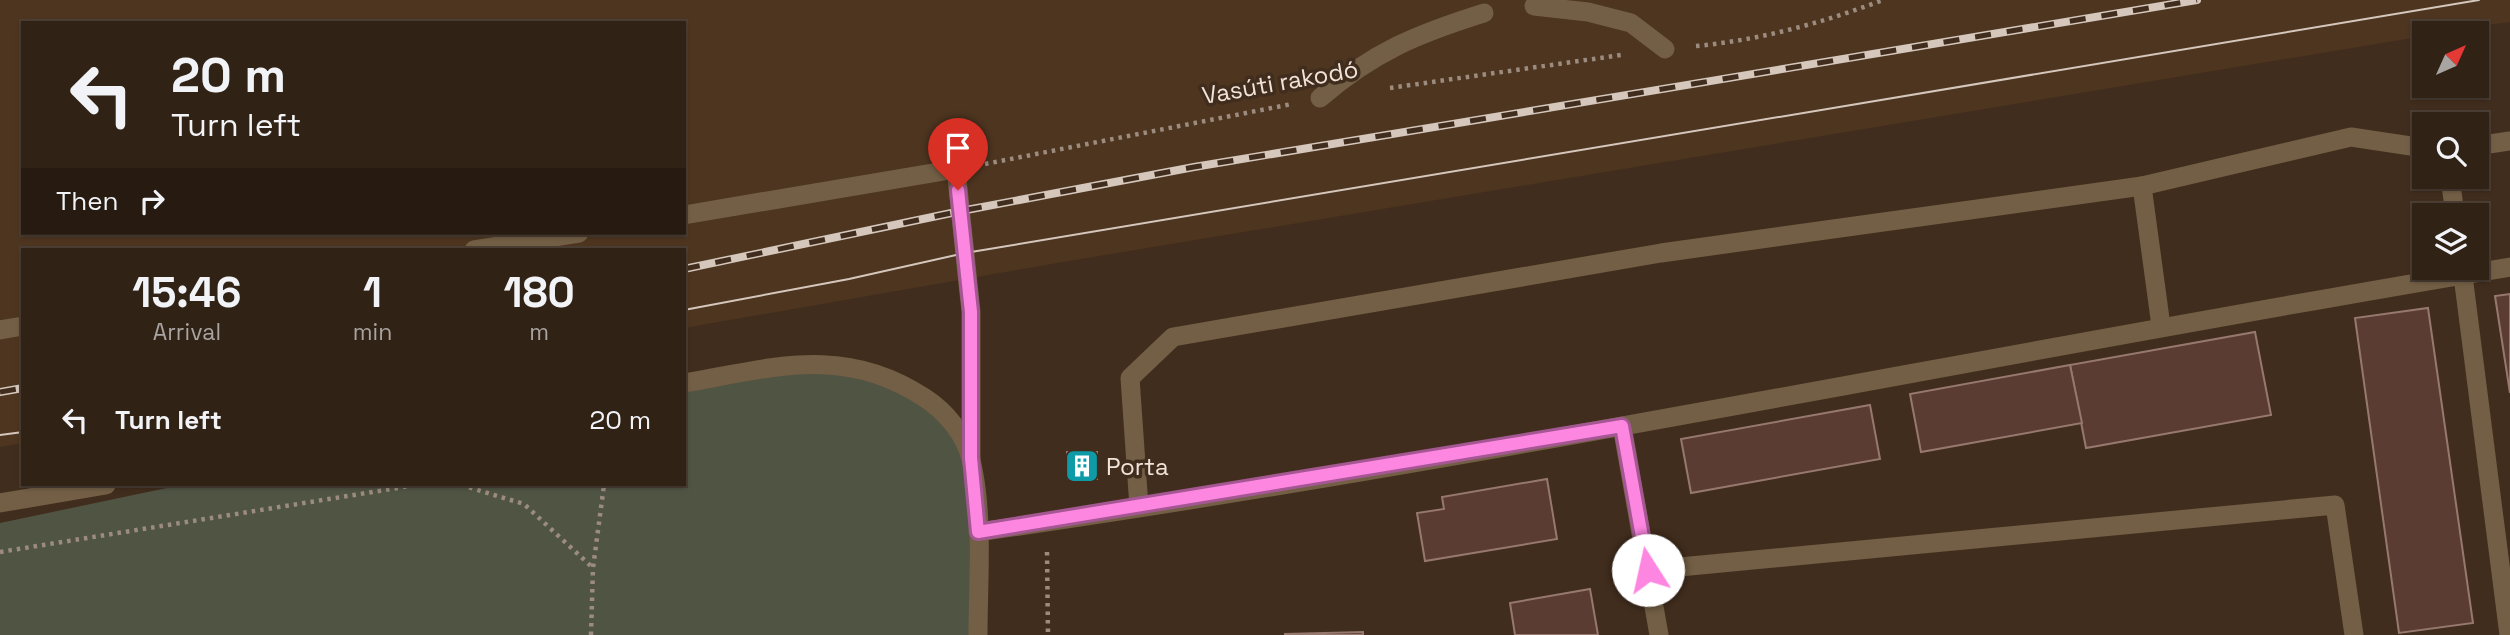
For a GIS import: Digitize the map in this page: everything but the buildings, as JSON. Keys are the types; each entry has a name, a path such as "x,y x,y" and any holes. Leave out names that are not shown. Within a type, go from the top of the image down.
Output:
{"street":[{"path":"1534,6 1588,12 1631,23 1665,49"},
{"path":"1320,98 1354,68 1398,44 1484,13"},
{"path":"1139,507 1130,378 1173,337 1661,253 2142,186 2351,137 2412,146"},
{"path":"2489,144 2510,141"},
{"path":"686,215 956,169 971,312 971,458 978,532 978,635"},
{"path":"2142,186 2161,326"},
{"path":"486,248 567,235"},
{"path":"2489,269 2510,267"},
{"path":"978,532 1622,426 2414,280"},
{"path":"2464,280 2510,635"},
{"path":"0,330 21,326"},
{"path":"686,383 798,363 838,363 877,372 906,385 934,404 957,428 971,458"},
{"path":"1622,426 1659,635"},
{"path":"0,503 100,486"},
{"path":"1648,570 2335,505 2354,635"}],"path":[{"name":"Vasúti rakodó","path":"1386,88 1665,49 1733,43 1832,19 1883,0"},
{"name":"Vasúti rakodó","path":"956,169 1320,98"},
{"path":"0,552 410,486"},
{"path":"464,486 524,504 593,568"},
{"path":"591,635 593,568 604,486"},
{"path":"1047,522 1048,635"}],"shaded area":[{"path":"0,0 2510,0 2510,22 2489,25 2489,21 2412,21 2412,38 1063,262 686,328 686,248 21,248 21,443 0,447"}],"green space":[{"path":"838,363 934,404 971,459 978,635 0,635 0,523 176,486 686,486 686,383"}],"tram line":[{"path":"686,310 849,279 965,253 2479,0"},
{"path":"0,435 21,432"}],"railway":[{"path":"686,269 961,211 1194,167 2197,0"},
{"path":"0,392 21,388"}],"place":[{"name":"Porta","path":"1082,466"}],"route":[{"path":"958,190 971,312 971,458 978,532 1622,426 1648,570"}]}
